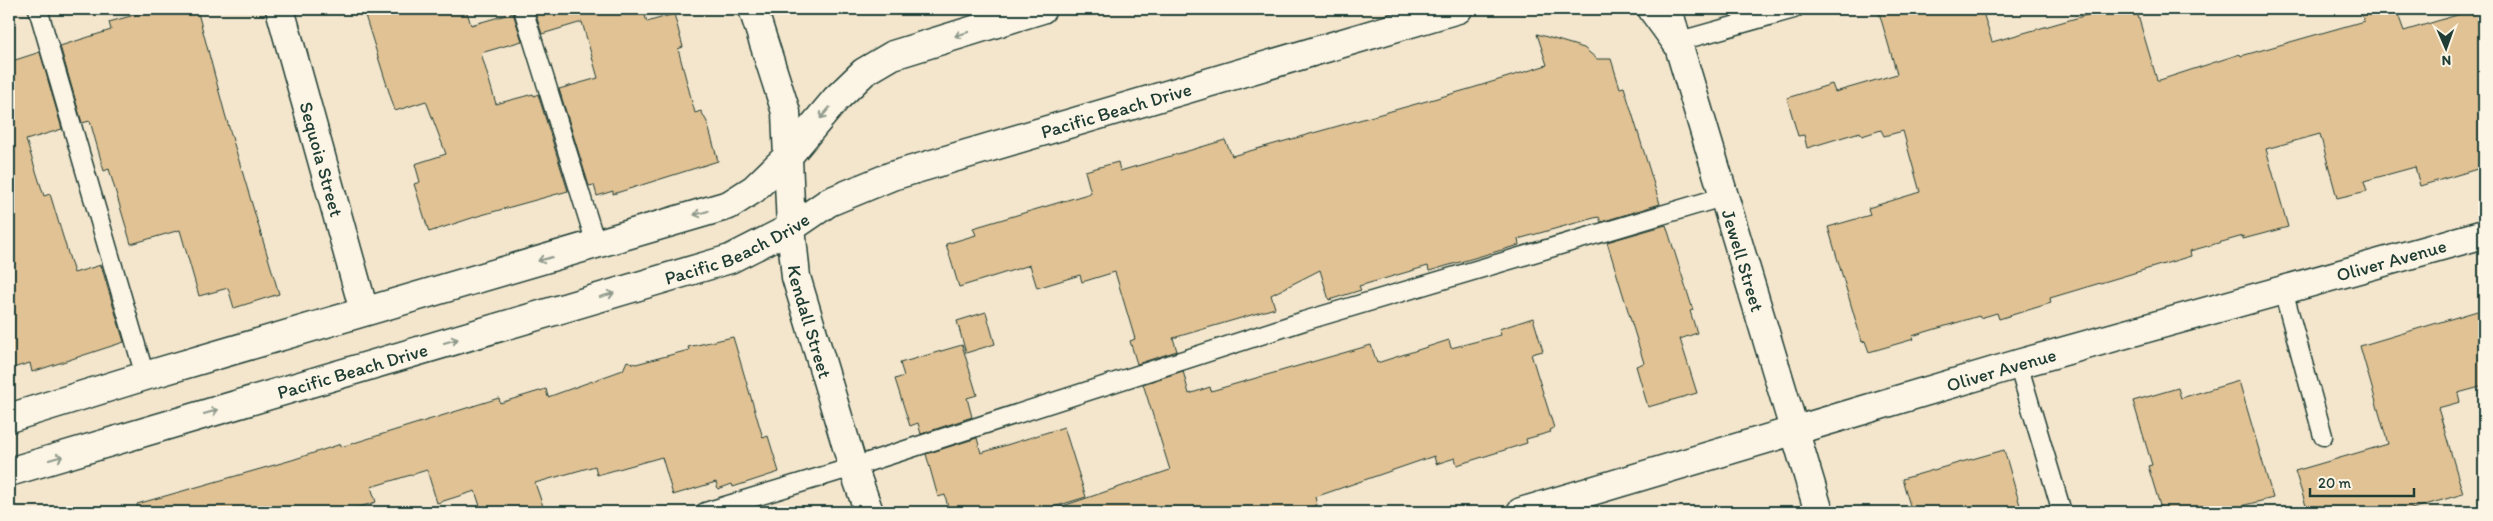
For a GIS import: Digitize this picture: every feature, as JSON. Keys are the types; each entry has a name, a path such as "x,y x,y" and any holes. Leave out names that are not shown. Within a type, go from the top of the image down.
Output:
{"street":[{"name":"Sequoia Street","path":"280,9 364,311"},
{"name":"Kendall Street","path":"753,9 786,112 791,228 796,277 853,467 869,512"},
{"path":"9,418 145,376 729,204 754,189 789,155 836,99 864,72 893,55 999,15 1042,9"},
{"name":"Pacific Beach Drive","path":"9,472 730,259 791,228 829,202 892,176 1458,9"},
{"path":"1652,9 1676,42"},
{"name":"Jewell Street","path":"1668,9 1722,197 1819,512"},
{"name":"Oliver Avenue","path":"1521,512 2018,364 2484,234"}],"lane":[{"path":"38,9 145,376"},
{"path":"522,9 596,244"},
{"path":"1676,42 1794,9"},
{"path":"705,512 853,467 1304,321 1722,197"},
{"path":"2283,290 2324,436"},
{"path":"2018,364 2062,512"}],"building":[{"path":"156,9 197,9 225,114 279,294 234,308 228,288 199,296 180,230 131,244 109,169 104,171 90,121 82,123 60,46 111,30 109,22"},
{"path":"363,9 466,9 471,25 513,13 522,41 481,53 496,104 538,94 568,191 429,232 414,184 420,182 415,164 446,154 426,101 395,111"},
{"path":"534,9 643,9 647,22 674,14 683,47 678,49 695,113 701,111 707,122 718,161 613,194 613,191 597,196 594,185 589,186 559,89 598,78 582,22 542,34"},
{"path":"1878,9 1982,9 1992,42 2108,9 2136,9 2157,80 2160,80 2240,54 2241,56 2364,21 2360,9 2396,9 2404,31 2477,9 2484,9 2484,167 2420,186 2415,167 2364,181 2367,191 2337,198 2320,134 2266,149 2288,227 2243,239 2243,236 2190,251 2191,256 2050,298 2051,303 1999,319 1997,313 1980,318 1979,316 1912,336 1914,339 1869,352 1865,341 1862,342 1828,227 1870,215 1868,208 1920,192 1903,131 1884,136 1881,130 1862,136 1860,132 1807,148 1804,135 1798,136 1787,98 1832,84 1835,92 1897,74"},
{"path":"1537,34 1584,48 1597,59 1611,59 1620,88 1624,87 1660,204 1601,222 1599,217 1594,218 1518,239 1519,245 1429,271 1428,266 1359,286 1361,290 1329,300 1320,270 1271,295 1275,308 1173,338 1177,351 1137,364 1130,341 1135,339 1115,272 1082,282 1080,275 1037,288 1030,265 959,287 946,244 976,235 973,228 1091,193 1085,171 1118,162 1120,171 1225,140 1232,156 1469,89 1547,65"},
{"path":"40,52 62,129 26,140 44,196 50,194 74,273 101,265 124,342 32,372 30,363 9,369 9,62"},
{"path":"1666,225 1693,310 1690,311 1697,333 1680,339 1697,393 1648,407 1636,366 1644,363 1607,242"},
{"path":"2484,309 2484,386 2458,393 2460,402 2438,408 2463,494 2401,512 2308,512 2295,471 2388,444 2360,346"},
{"path":"986,312 995,344 966,353 957,321"},
{"path":"1533,318 1543,351 1531,354 1554,428 1550,430 1551,432 1526,439 1527,443 1457,465 1455,458 1436,464 1434,456 1315,497 1317,505 1293,512 1061,512 1060,507 1170,470 1143,384 1183,371 1189,394 1210,387 1211,391 1371,345 1377,363 1449,340 1451,348 1501,335 1499,329"},
{"path":"733,337 763,438 768,436 779,472 733,487 732,484 718,489 716,482 673,495 662,457 597,475 595,466 535,483 545,512 482,512 475,491 437,503 427,470 371,487 376,502 343,512 138,512 137,504 292,460 341,444 341,447 499,398 500,403 546,389 548,397 623,370 627,361 636,364 689,350 688,347"},
{"path":"962,345 977,395 967,398 972,417 921,434 918,423 910,426 895,379 904,376 900,363"},
{"path":"2239,381 2273,498 2245,505 2248,512 2162,512 2148,466 2152,465 2133,401 2178,388 2181,398"},
{"path":"1064,427 1086,497 1037,512 949,512 945,495 938,497 926,454 977,438 981,453"},
{"path":"2004,450 2022,512 1912,512 1902,479"}]}
